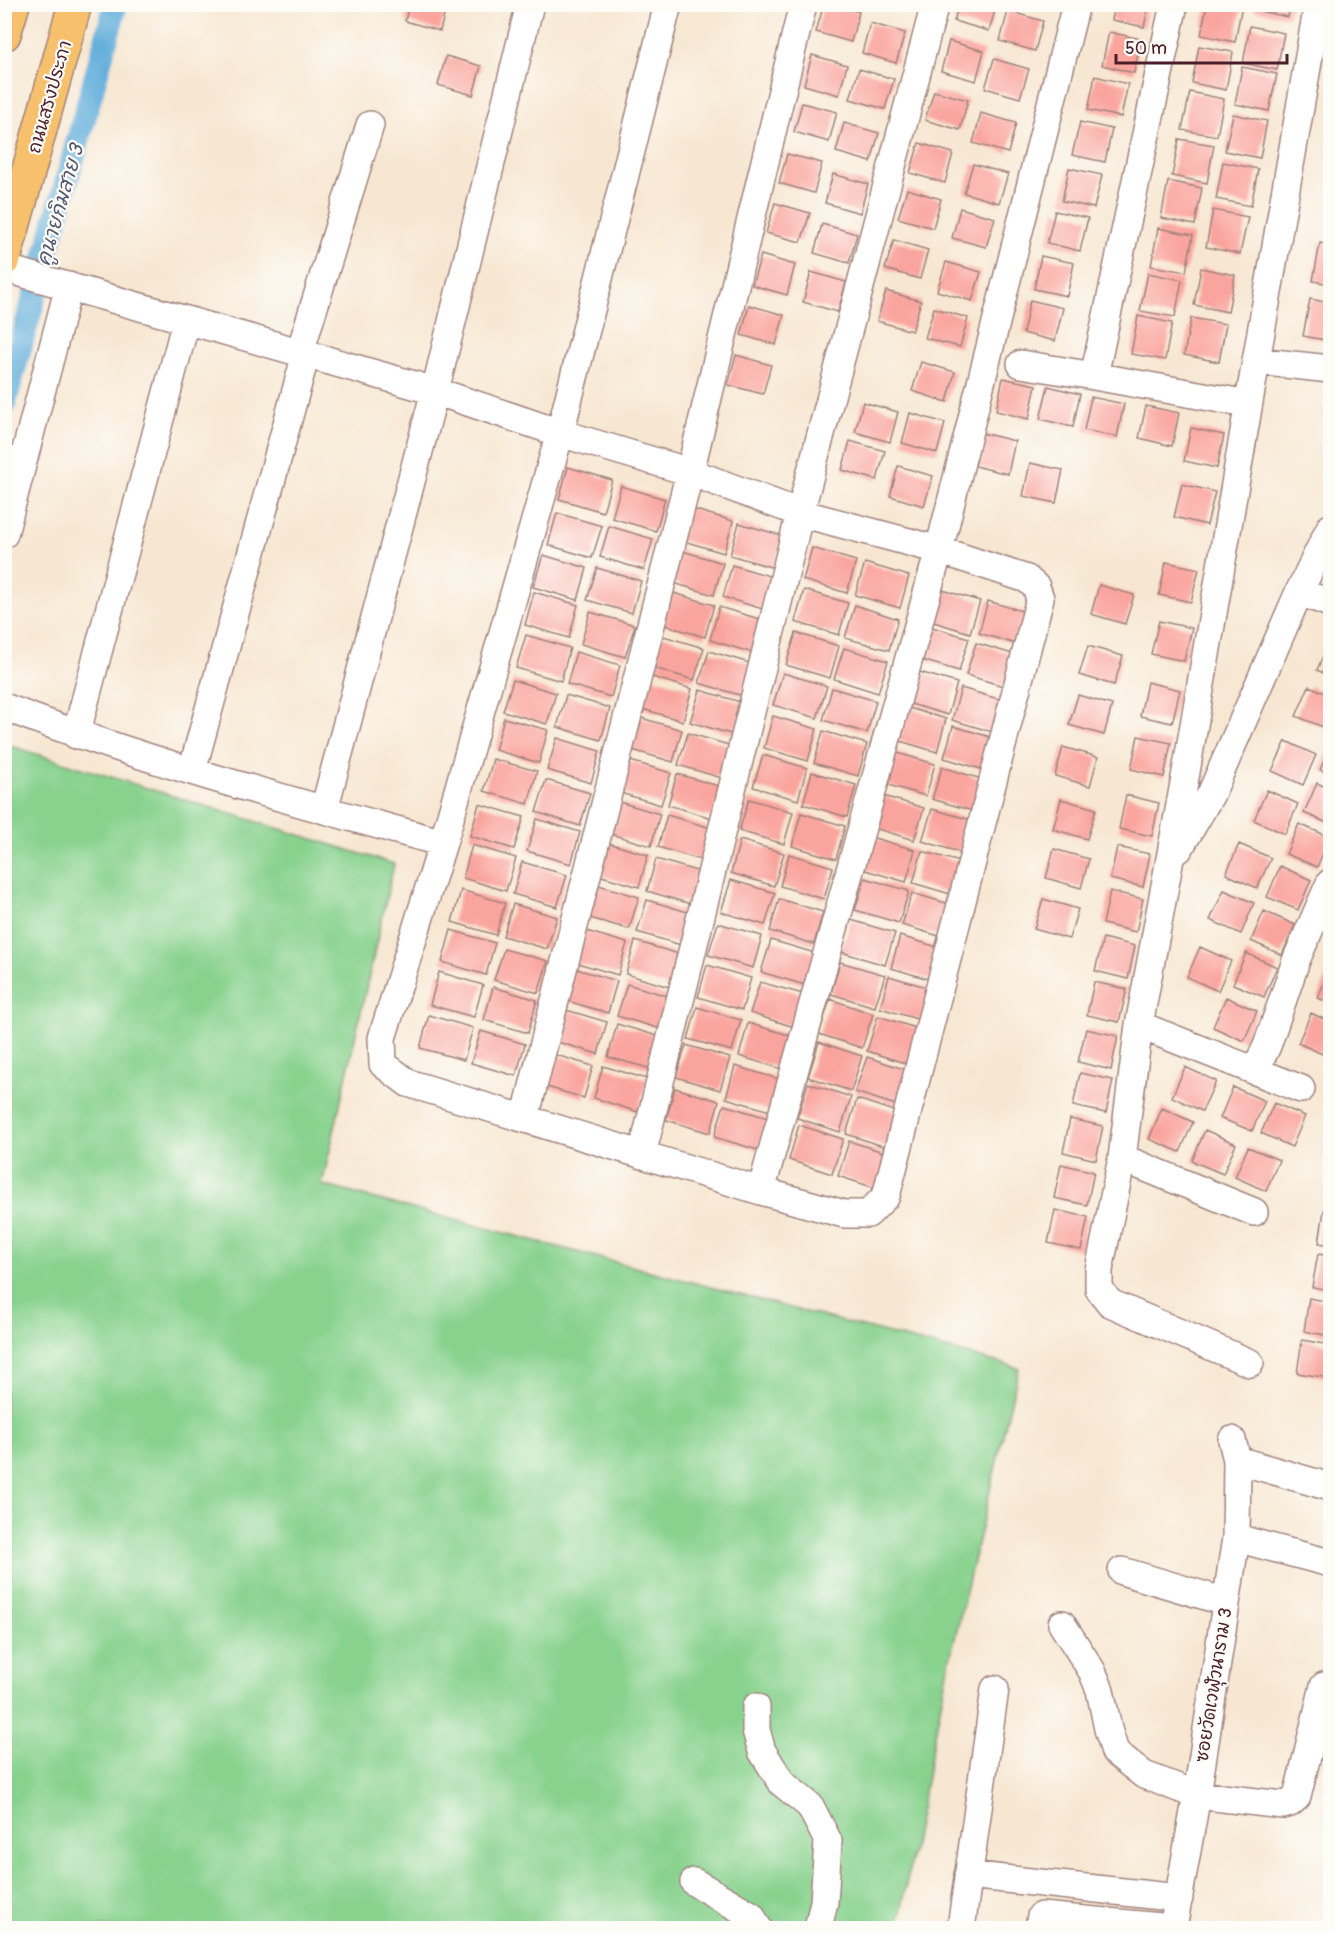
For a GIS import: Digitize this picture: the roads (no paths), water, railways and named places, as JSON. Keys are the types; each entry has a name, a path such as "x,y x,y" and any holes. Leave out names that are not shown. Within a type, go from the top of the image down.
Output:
{"main road":[{"path":"4,34 13,4"},
{"name":"ถนนสรงประภา","path":"11,267 75,4"}],"street":[{"path":"324,810 435,391 530,4"},
{"path":"11,267 186,321 435,391 560,433 690,472 800,513 939,550 1027,579 1036,587 1041,598 886,1196 868,1214 844,1214 761,1191 408,1083 383,1064 382,1038 443,843 560,433 668,4"},
{"path":"525,1118 690,472 802,4"},
{"path":"642,1155 800,513 936,4"},
{"path":"761,1191 939,550 1076,4"},
{"path":"1094,376 1174,4"},
{"path":"1250,1363 1110,1303 1099,1289 1099,1270 1122,1158 1139,1025 1185,778 1318,4"},
{"path":"192,771 303,353 370,125"},
{"path":"4,534 64,284"},
{"path":"76,735 186,321"},
{"path":"1256,360 1330,369"},
{"path":"1021,364 1248,404"},
{"path":"1169,866 1211,794 1299,592 1330,528"},
{"path":"1299,592 1330,603"},
{"path":"4,707 76,735 192,771 443,843"},
{"path":"1254,1070 1267,1046 1297,958 1330,883"},
{"path":"1139,1025 1301,1089"},
{"path":"1122,1158 1254,1212"},
{"name":"ซอยวัดเวฬุวนาราม 3","path":"1173,1928 1197,1795 1236,1538 1234,1450 1330,1487"},
{"path":"1236,1538 1330,1563"},
{"path":"1122,1571 1226,1602"},
{"path":"1062,1624 1092,1671 1100,1690 1115,1752 1144,1775 1197,1795 1283,1805 1297,1797 1323,1686"},
{"path":"961,1929 995,1689"},
{"path":"756,1707 756,1730 762,1751 782,1782 810,1806 828,1841 824,1902 818,1929"},
{"path":"968,1875 1179,1898"},
{"path":"694,1882 752,1915 758,1929"},
{"path":"1039,1929 1041,1916 1173,1928"}],"waterway":[{"name":"คูนายกิมสาย 3","path":"4,405 116,4"}]}
